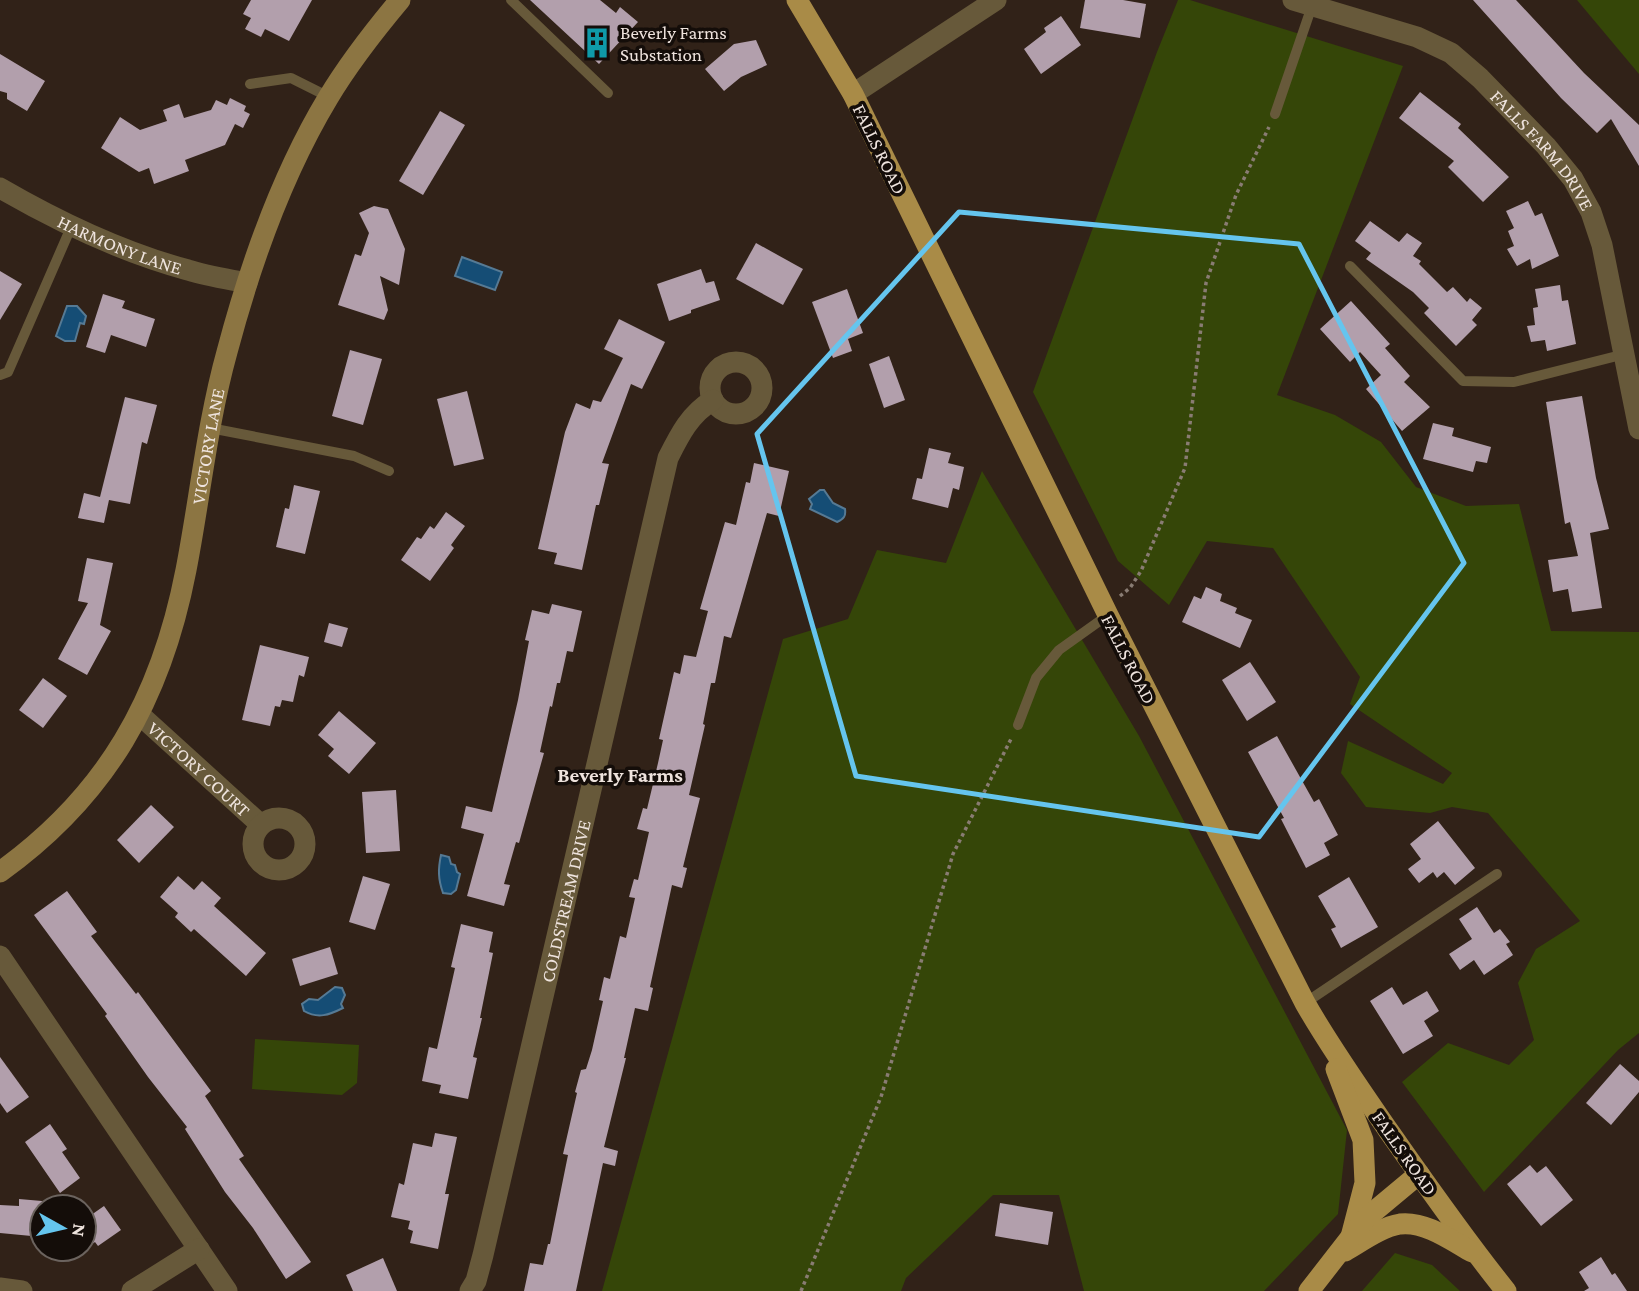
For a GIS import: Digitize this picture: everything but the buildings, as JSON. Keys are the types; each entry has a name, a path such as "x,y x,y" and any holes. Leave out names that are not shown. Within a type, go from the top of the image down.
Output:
{"main road":[{"name":"FALLS ROAD","path":"797,0 853,94 1108,615 1324,1038 1476,1254 1506,1291"},
{"path":"1324,1038 1363,1140 1365,1183 1351,1237"},
{"path":"1309,1291 1365,1219 1419,1174"},
{"path":"1337,1255 1402,1223 1429,1228 1476,1254"}],"street":[{"name":"VICTORY LANE","path":"0,872 44,838 77,804 111,761 140,715 170,639 186,570 210,428 226,355 247,282 284,185 329,97 369,37 400,0"},
{"path":"853,94 996,0"},
{"name":"FALLS FARM DRIVE","path":"1307,2 1417,37 1451,53 1480,78 1546,146 1573,179 1591,212 1602,244 1639,429"},
{"name":"HARMONY LANE","path":"0,188 72,225 188,271 247,282"},
{"name":"COLDSTREAM DRIVE","path":"470,1291 476,1281 483,1255 668,458 679,435 695,414 713,400"},
{"name":"VICTORY COURT","path":"140,715 261,824"},
{"path":"0,956 227,1291"},
{"path":"132,1291 199,1249"},
{"path":"0,1288 22,1291"}],"lane":[{"path":"511,0 608,93"},
{"path":"1275,114 1307,2"},
{"path":"250,84 290,78 329,97"},
{"path":"0,375 8,372 72,225"},
{"path":"1350,266 1463,381 1514,382 1625,354"},
{"path":"210,428 354,456 389,471"},
{"path":"1018,725 1036,678 1059,650 1108,615"},
{"path":"1305,1003 1497,874"}],"path":[{"path":"1108,615 1117,599 1130,588 1141,571 1185,468 1206,283 1236,195 1275,114"},
{"path":"801,1291 881,1097 953,854 1018,725"}],"highlighted area":[{"path":"959,212 1299,244 1464,563 1259,837 856,776 757,434"}],"green space":[{"path":"1178,0 1190,0 1403,66 1277,395 1335,415 1381,442 1416,487 1466,506 1519,504 1551,631 1639,632 1639,1033 1618,1050 1484,1192 1402,1082 1448,1043 1509,1065 1534,1040 1518,983 1536,949 1580,921 1488,813 1452,807 1430,813 1366,807 1341,773 1348,741 1443,784 1452,773 1350,704 1360,677 1273,548 1207,541 1169,605 1118,561 1033,392"},
{"path":"1577,0 1639,0 1639,74"},
{"path":"982,471 1139,736 1347,1130 1338,1214 1264,1291 1084,1291 1059,1195 993,1195 906,1278 901,1291 602,1291 783,639 848,619 877,550 946,563"},
{"path":"255,1039 359,1045 357,1083 342,1095 252,1089"},
{"path":"1395,1253 1432,1265 1460,1291 1362,1291"}],"water":[{"path":"462,257 502,272 495,290 455,276"},
{"path":"67,306 77,306 86,316 84,324 80,323 75,341 65,341 56,336"},
{"path":"824,490 833,503 845,509 841,520 837,522 810,509 812,504 809,499"},
{"path":"441,855 449,857 451,864 455,865 460,874 456,890 451,894 443,893 441,888"},
{"path":"335,987 342,988 345,995 341,1004 343,1008 324,1015 304,1011 302,1004 309,999 318,1000"}],"place":[{"name":"Beverly Farms Substation","path":"597,43"}],"district":[{"name":"Beverly Farms","path":"620,775"}]}
